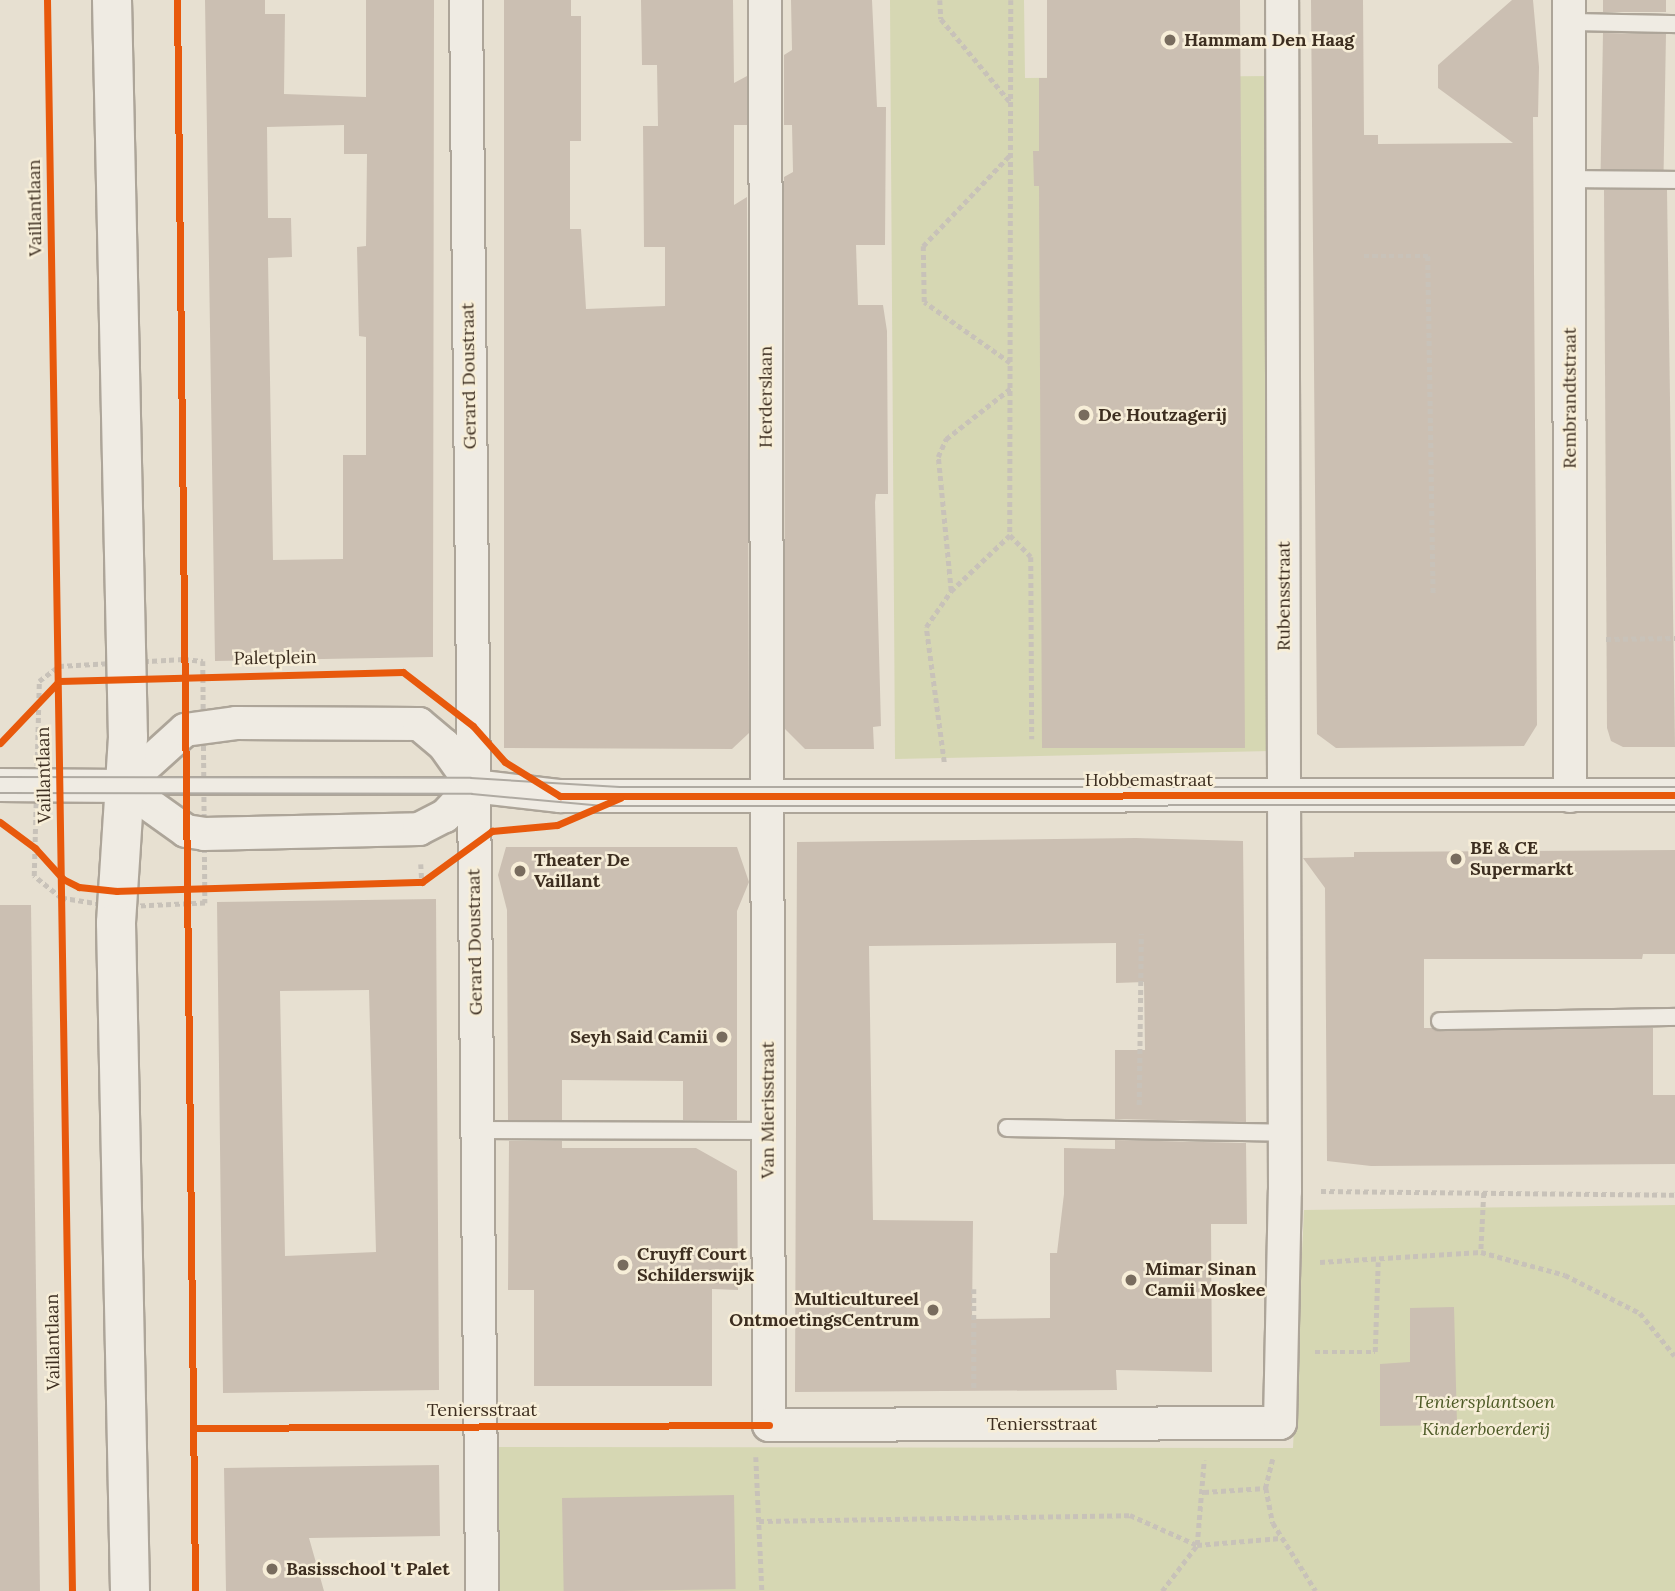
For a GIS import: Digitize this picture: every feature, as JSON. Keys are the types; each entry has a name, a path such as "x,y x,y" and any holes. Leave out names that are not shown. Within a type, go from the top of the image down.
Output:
{"main road":[{"path":"112,0 127,701 116,923 130,1591"}],"street":[{"name":"Gerard Doustraat","path":"466,0 482,1591"},
{"name":"Herderslaan","path":"765,0 768,795"},
{"name":"Rubensstraat","path":"1282,0 1285,1191"},
{"name":"Rembrandtstraat","path":"1569,11 1570,796"},
{"path":"0,785 123,786 186,831 204,834 419,829 445,816 473,786 444,745 419,724 236,723 184,730 123,786"},
{"name":"Hobbemastraat","path":"473,786 560,796 1675,795"},
{"name":"Van Mierisstraat","path":"762,1425 768,1131 768,795"},
{"name":"Teniersstraat","path":"762,1425 1280,1423 1285,1191"}],"lane":[{"path":"1569,11 1675,24"},
{"path":"1569,180 1675,180"},
{"path":"123,786 473,786"},
{"path":"1440,1021 1675,1017"},
{"path":"1007,1128 1285,1133"},
{"path":"477,1130 768,1131"}],"path":[{"path":"940,0 941,19 1011,103"},
{"path":"1011,0 1010,535 1031,557 1032,739"},
{"path":"1010,363 924,302 923,246 1011,154"},
{"path":"1364,256 1428,256 1433,593"},
{"path":"951,592 938,457 946,439 1011,388"},
{"path":"948,797 926,627 951,592 1010,535"},
{"path":"1571,639 1675,638"},
{"path":"184,645 184,667"},
{"path":"58,652 59,681"},
{"path":"28,718 52,691"},
{"path":"26,842 44,858"},
{"path":"408,882 422,882 474,846"},
{"path":"196,887 219,886"},
{"path":"62,888 62,912"},
{"path":"187,897 187,919"},
{"path":"1139,1131 1141,934"},
{"path":"1285,1191 1675,1195"},
{"path":"1481,1252 1484,1193"},
{"path":"1284,1261 1378,1262 1481,1252 1565,1275 1640,1313 1675,1356"},
{"path":"1282,1353 1375,1352 1378,1262"},
{"path":"974,1289 974,1425"},
{"path":"1162,1591 1197,1545 1204,1492 1205,1424"},
{"path":"762,1425 759,1521 762,1591"},
{"path":"1204,1492 1266,1488 1281,1538 1316,1591"},
{"path":"759,1521 1130,1515 1197,1545 1281,1538"}],"green space":[{"name":"De Houtzagerij","path":"890,0 1024,0 1025,78 1281,76 1271,751 895,759"},
{"name":"Teniersplantsoen","path":"1675,1205 1675,1591 493,1591 494,1447 1293,1448 1304,1210"}],"building":[{"path":"205,0 265,0 265,14 285,14 284,94 366,97 366,0 434,0 433,657 215,661","holes":["344,125 344,154 367,154 366,246 357,247 359,336 366,337 366,455 343,455 343,559 273,560 268,258 292,257 291,218 268,218 267,127"]},
{"path":"504,0 571,0 571,16 581,16 581,141 570,141 570,229 581,229 586,309 665,306 665,247 644,247 643,126 658,126 657,65 642,65 641,0 733,0 734,83 747,76 747,125 734,125 734,205 747,197 749,733 732,749 504,748"},
{"path":"791,0 872,0 877,107 886,107 885,245 856,245 858,305 883,305 887,331 888,494 876,494 875,502 881,726 873,727 874,749 805,749 785,729 784,177 793,172 792,125 784,125 784,55 792,50"},
{"path":"1047,0 1240,0 1245,748 1042,748 1039,186 1034,186 1033,151 1039,151 1039,78 1047,78"},
{"path":"1311,0 1363,0 1364,135 1378,135 1378,144 1513,143 1438,88 1438,65 1512,0 1533,0 1539,67 1538,117 1533,117 1537,725 1524,746 1336,748 1317,734"},
{"path":"1603,0 1666,0 1666,12 1603,12"},
{"path":"1603,33 1666,34 1664,170 1601,169"},
{"path":"1604,190 1667,190 1675,747 1623,747 1611,741 1607,728"},
{"path":"1136,838 1243,841 1246,1122 1115,1119 1115,1050 1145,1050 1144,982 1116,983 1116,943 869,946 873,1220 973,1221 972,1319 1050,1318 1050,1253 1057,1253 1064,1194 1064,1148 1115,1149 1115,1140 1246,1143 1247,1224 1211,1224 1212,1372 1116,1370 1117,1390 795,1392 797,842"},
{"path":"506,847 737,847 749,882 737,911 737,1120 683,1120 683,1081 562,1080 562,1120 508,1120 507,910 498,875"},
{"path":"1675,850 1675,954 1643,954 1642,959 1424,959 1424,1028 1653,1028 1653,1095 1675,1095 1675,1164 1371,1166 1327,1161 1325,888 1303,858 1354,857 1354,852"},
{"path":"436,899 439,1390 223,1393 217,902","holes":["369,990 376,1252 285,1256 280,991"]},
{"path":"0,905 31,905 40,1591 0,1591"},
{"name":"Cruyff Court Schilderswijk","path":"509,1141 562,1141 562,1148 696,1148 737,1171 738,1290 712,1289 712,1386 534,1386 534,1290 508,1290"},
{"path":"1454,1307 1457,1425 1380,1426 1380,1364 1410,1362 1410,1308"},
{"path":"439,1465 440,1536 309,1538 324,1591 226,1591 224,1468"},
{"path":"734,1495 736,1589 564,1591 562,1498"}],"tram line":[{"path":"0,777 471,778 620,787 1675,787"},
{"path":"0,793 472,794 603,806 1675,805"}],"cycle path":[{"name":"Vaillantlaan","path":"47,0 72,1591"},
{"path":"177,0 195,1591"},
{"name":"Paletplein","path":"0,743 59,681 403,672 473,726 505,762 560,796 1675,795"},
{"path":"0,822 35,848 63,879 79,887 117,891 422,882 492,831 557,825 620,798"},
{"path":"194,1428 769,1425"}],"place":[{"name":"Hammam Den Haag","path":"1170,40"},
{"name":"De Houtzagerij","path":"1084,415"},
{"name":"BE & CE Supermarkt","path":"1456,859"},
{"name":"Theater De Vaillant","path":"520,871"},
{"name":"Seyh Said Camii","path":"722,1037"},
{"name":"Cruyff Court Schilderswijk","path":"623,1265"},
{"name":"Mimar Sinan Camii Moskee","path":"1131,1280"},
{"name":"Multicultureel OntmoetingsCentrum","path":"933,1310"},
{"name":"Basisschool 't Palet","path":"272,1569"}],"park label":[{"name":"Kinderboerderij","path":"1486,1429"}]}
